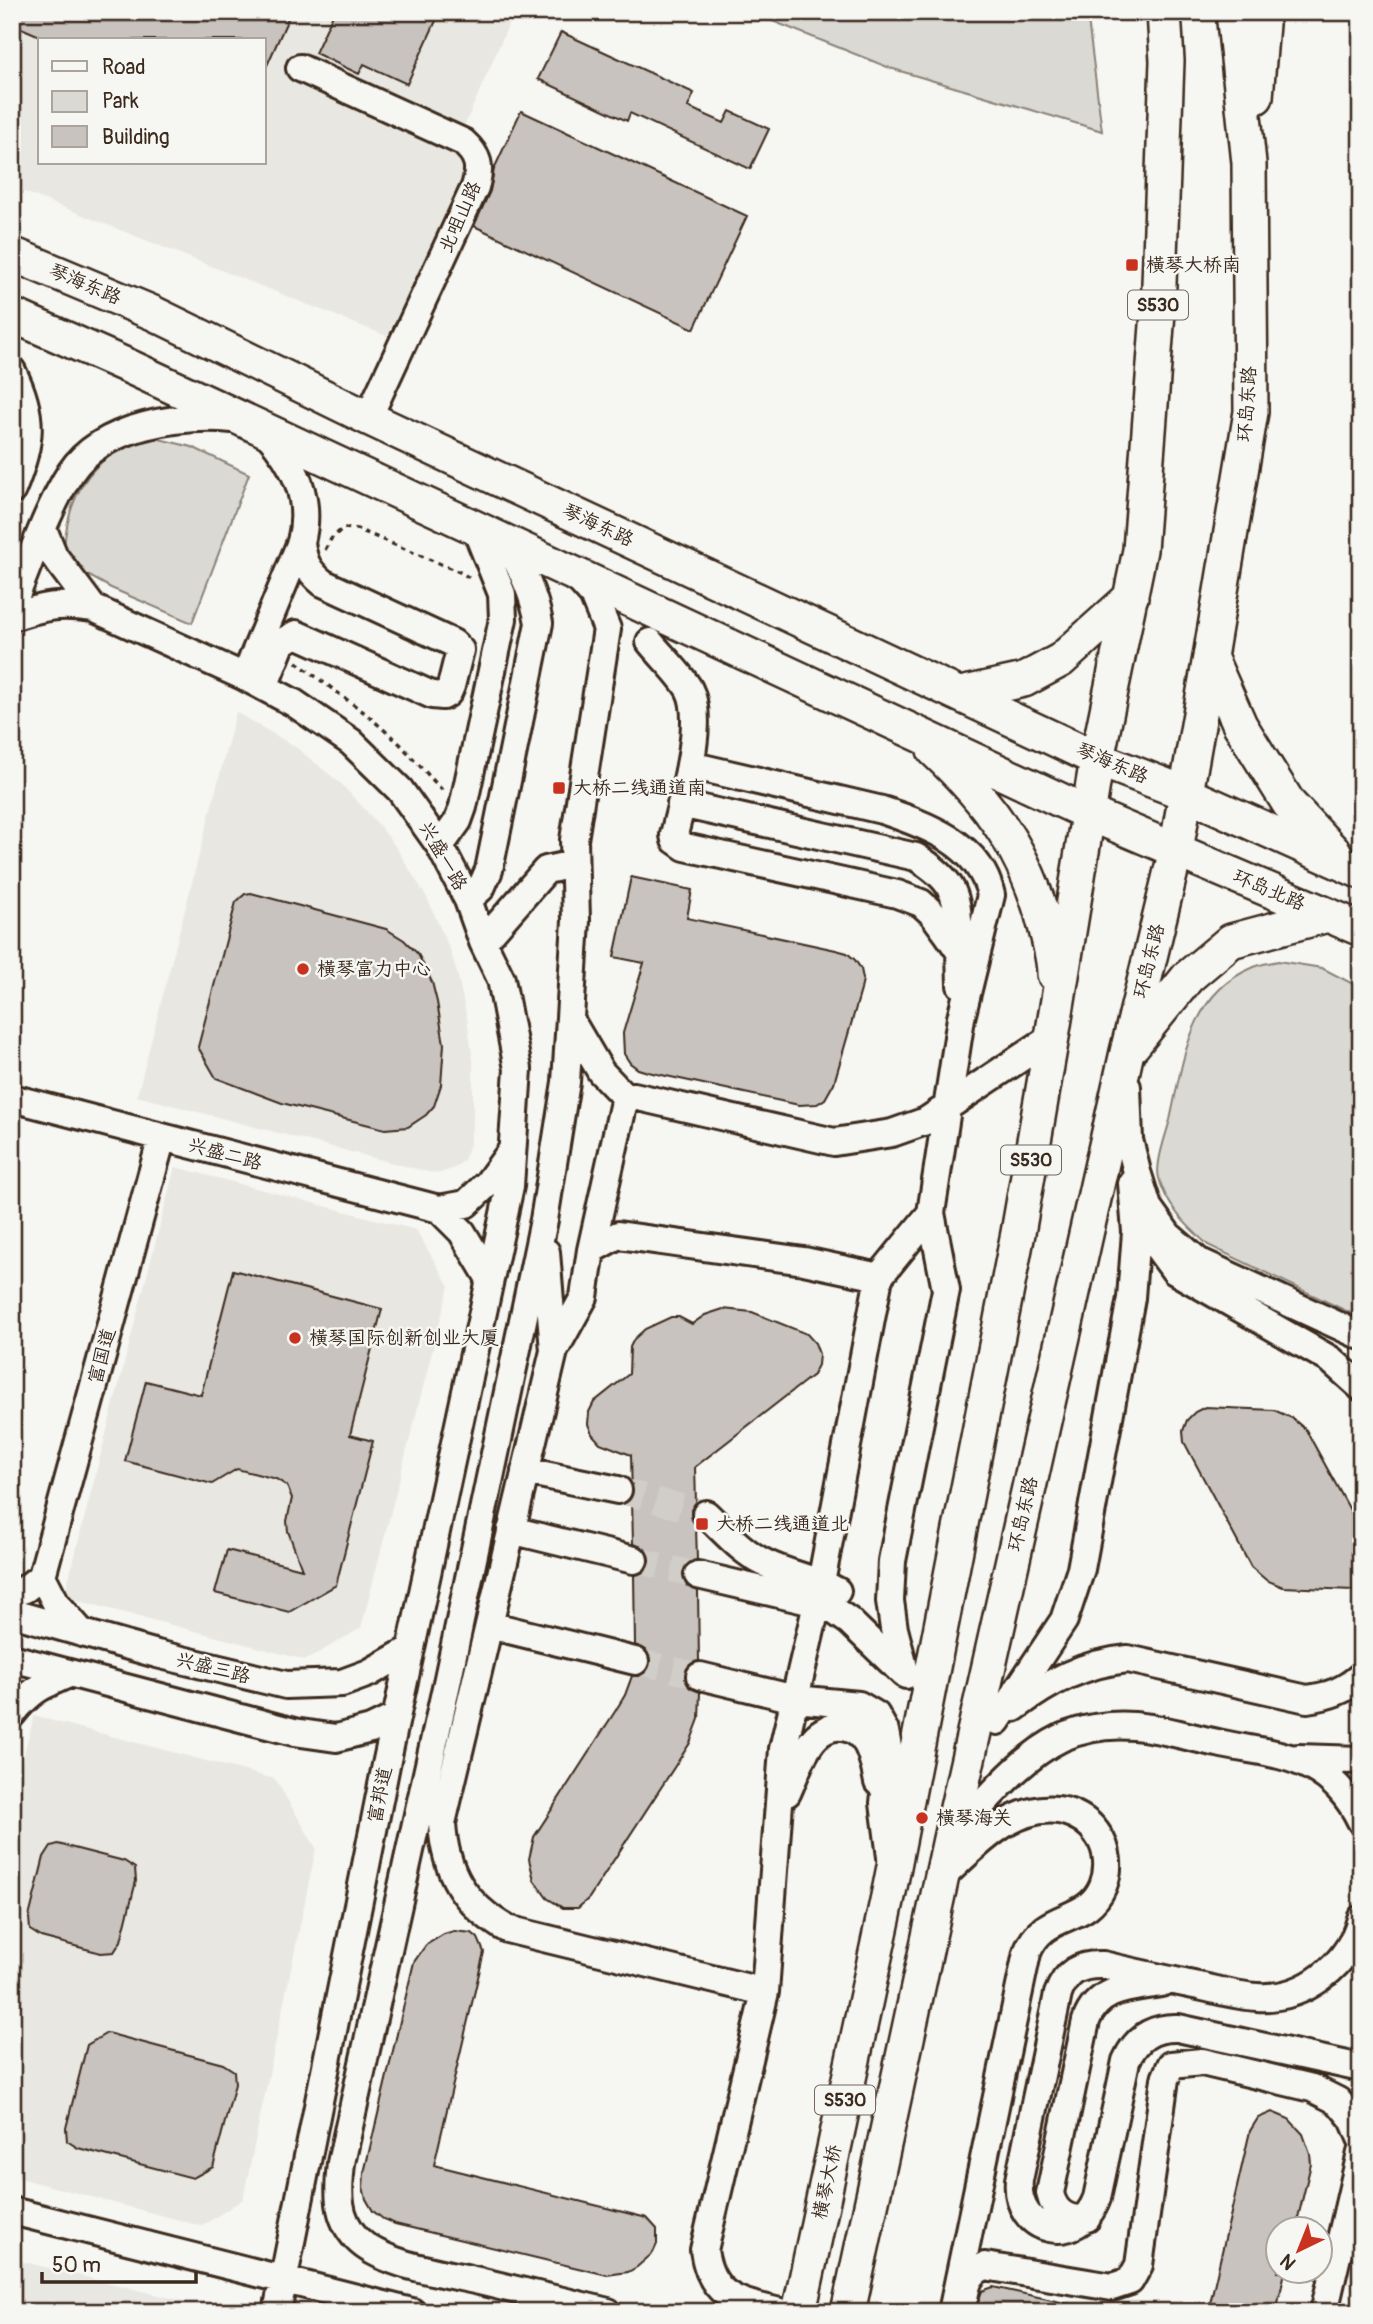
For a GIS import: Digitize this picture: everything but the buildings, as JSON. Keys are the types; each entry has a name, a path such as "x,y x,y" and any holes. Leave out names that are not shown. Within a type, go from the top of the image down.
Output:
{"main road":[{"name":"S530","path":"891,1877 1018,1233 1097,758 1140,550 1158,312 1167,61 1164,12"},
{"name":"环岛东路","path":"940,1887 1127,1052 1176,850 1251,412 1249,163 1233,12"},
{"path":"1249,163 1263,12"},
{"name":"琴海东路","path":"12,254 153,313 368,418 1097,758 1185,793"},
{"path":"12,315 128,366 1088,813 1176,850"},
{"path":"960,694 1024,680 1061,660 1131,597"},
{"path":"1210,657 1240,725 1289,804 1353,869"},
{"path":"914,731 965,779 997,818 1016,848 1040,908 1054,963 1052,1037"},
{"path":"1185,793 1353,869"},
{"name":"环岛北路","path":"1176,850 1361,929"},
{"path":"1127,1052 1188,978 1231,941 1328,915"},
{"name":"横琴大桥","path":"799,2312 891,1877"},
{"name":"S530","path":"848,2312 940,1887"}],"street":[{"name":"北咀山路","path":"300,68 463,142 478,160 479,173 475,187 368,418"},
{"path":"12,371 25,401 29,431 24,461 13,488"},
{"path":"12,606 43,529 71,472 86,455 107,442 156,423 183,418 211,416 251,425 290,462 299,484 306,522 255,682"},
{"path":"43,529 54,556 93,608"},
{"path":"440,846 458,821 463,807 503,619 502,594 476,529"},
{"path":"255,682 282,642 296,634 432,695 443,696 448,692 460,650 453,643 323,583 305,564 301,542"},
{"path":"468,900 481,888 489,870 539,623 536,604 528,583 508,544"},
{"path":"574,574 593,595 607,629 574,840 576,921 566,1082 544,1220 450,1669 379,1982 341,2163 337,2195 343,2220 358,2239 374,2251 419,2267 608,2312"},
{"path":"12,617 42,606 93,608"},
{"name":"兴盛一路","path":"93,608 255,682 323,721 359,750 400,790 440,846 468,900 483,942 501,979 518,1069 510,1186 490,1279"},
{"path":"650,642 689,689 694,706 693,748 675,840 679,844 907,897 921,903 933,914 960,952"},
{"path":"690,765 882,810 908,819 958,844 977,861 987,876 991,895 961,1018 931,1213 946,1290 892,1561 890,1601 894,1629 905,1675 916,1696 922,1721"},
{"path":"681,804 916,857 939,871 953,891 957,904 961,1018"},
{"path":"483,942 546,870 574,864"},
{"path":"571,1021 601,1072 625,1097"},
{"path":"625,1097 634,1096 834,1142 892,1133 926,1121 1052,1037"},
{"path":"998,1721 1064,1620 1082,1569 1131,1298 1136,1232 1129,1140 1127,1052"},
{"path":"625,1097 591,1250 584,1297 554,1351 511,1530 442,1823 446,1856 451,1871 469,1899 480,1911 508,1929 765,1992"},
{"name":"兴盛二路","path":"12,1098 439,1209"},
{"name":"富国道","path":"42,1576 162,1137"},
{"path":"1129,1140 1148,1207 1168,1235 1198,1261 1361,1336"},
{"path":"439,1209 466,1204 501,1168 512,1150"},
{"path":"1132,1183 1150,1237 1175,1271 1331,1360 1361,1387"},
{"path":"439,1209 462,1232 490,1279"},
{"path":"780,2312 737,2301 726,2295 710,2275 704,2250 765,1992 783,1749 820,1593 879,1277 931,1213"},
{"path":"544,1220 554,1351"},
{"path":"591,1250 618,1235 804,1261 879,1277"},
{"name":"富邦道","path":"277,2312 396,1717 490,1279"},
{"path":"525,1471 618,1490"},
{"path":"706,1514 741,1548 820,1593 825,1605 849,1621 905,1675"},
{"path":"511,1530 634,1560"},
{"path":"698,1575 820,1593"},
{"path":"12,1594 25,1589 42,1576 55,1603 82,1633"},
{"name":"兴盛三路","path":"12,1613 157,1654 286,1685 342,1684 411,1650"},
{"path":"489,1625 635,1661"},
{"path":"12,1658 294,1732 336,1738 371,1728 396,1717"},
{"path":"970,1750 998,1721 1036,1692 1064,1676 1104,1661 1128,1659 1307,1699 1328,1696 1348,1688 1361,1676"},
{"path":"12,1714 27,1696 41,1686 69,1675"},
{"path":"700,1676 795,1699 859,1705 876,1715 885,1731 889,1753 884,1803"},
{"path":"780,1811 812,1741 823,1731 836,1726 851,1728 863,1737 870,1750 884,1803 891,1877"},
{"path":"950,1839 1019,1768 1039,1752 1060,1738 1084,1730 1110,1726 1135,1726 1282,1757 1310,1766 1334,1782 1353,1805 1361,1821"},
{"path":"1282,1757 1361,1760"},
{"path":"940,1887 992,1832 1018,1818 1047,1810 1071,1813 1092,1826 1105,1847 1105,1883 1092,1903 1043,1928 1027,1953 952,2312"},
{"path":"1361,1919 1345,1955 1328,1973 1307,1987 1283,1995 1258,1997 1103,1965 1088,1965 1068,1975 1058,1994 1018,2192 1026,2213 1044,2227 1067,2229 1087,2218 1097,2197 1126,2061 1131,2049 1151,2031 1178,2028 1361,2067"},
{"path":"1087,2218 1078,2219 1062,2214 1056,2209 1050,2193 1089,2011 1103,1996 1112,1992 1173,1980"},
{"path":"961,2312 968,2280 975,2271 985,2266 1112,2287 1129,2281 1139,2265 1164,2080 1171,2065 1202,2062 1312,2088 1338,2101 1353,2119 1361,2138"},
{"path":"1324,2312 1361,2153"},
{"path":"12,2211 412,2312"}],"shaded area":[{"path":"12,12 514,12 452,154 472,166 387,336 12,187"},
{"name":"橫琴富力中心","path":"236,712 297,748 341,784 380,826 427,898 450,950 458,977 473,1062 473,1119 469,1147 464,1160 454,1168 441,1173 428,1172 137,1096"},
{"name":"横琴国际创新创业大厦","path":"175,1167 416,1230 449,1286 361,1628 306,1660 64,1597"},
{"path":"34,1716 275,1779 316,1848 243,2199 202,2226 12,2176 12,1800"},
{"path":"12,2259 224,2311 12,2312"}],"green space":[{"path":"750,12 1087,12 1102,131 890,68"},
{"path":"155,438 192,447 249,474 192,623 111,588 82,572 64,549 71,509 88,476 116,452"},
{"path":"1278,961 1322,968 1361,988 1361,1318 1208,1245 1172,1206 1159,1178 1160,1158 1179,1075 1192,1032 1202,1012 1214,995 1231,980 1255,967"}],"tunnel":[{"path":"618,1490 706,1514"},
{"path":"634,1560 698,1575"},
{"path":"635,1661 700,1676"}],"place":[{"name":"横琴大桥南","path":"1132,265"},
{"name":"大桥二线通道南","path":"559,788"},
{"name":"橫琴富力中心","path":"303,969"},
{"name":"横琴国际创新创业大厦","path":"295,1338"},
{"name":"大桥二线通道北","path":"702,1524"},
{"name":"横琴海关","path":"922,1818"}]}
